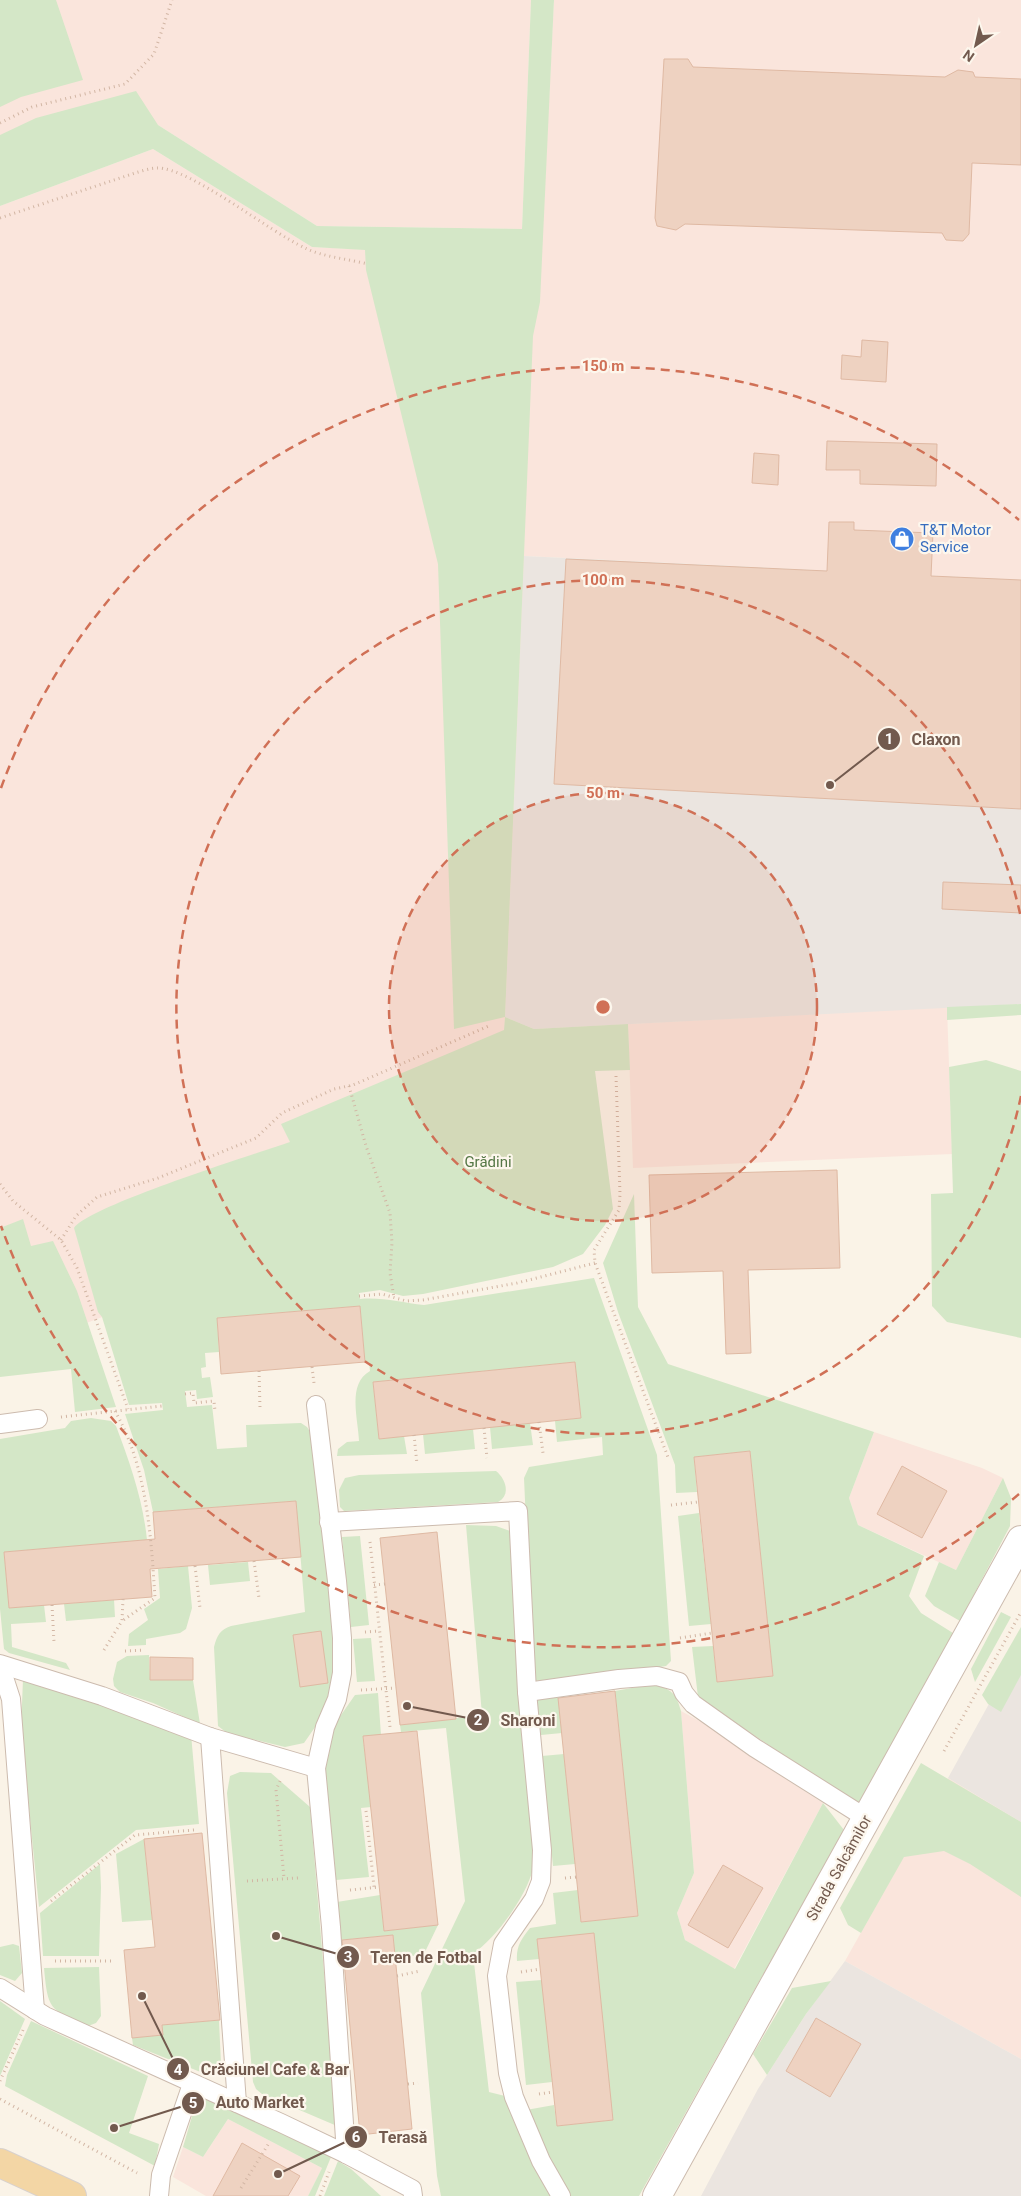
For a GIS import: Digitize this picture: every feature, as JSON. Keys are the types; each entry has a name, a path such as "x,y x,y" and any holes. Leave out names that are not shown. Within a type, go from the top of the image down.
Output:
{"main road":[{"path":"0,2163 72,2196"}],"street":[{"name":"Strada Salcâmilor","path":"657,2196 1021,1540"}],"lane":[{"path":"316,1404 337,1581 342,1673 337,1699 325,1727 316,1768 328,1892 346,2154"},
{"path":"0,1424 38,1419"},
{"path":"329,1522 518,1511 527,1692 542,1850 541,1881 534,1899 503,1944 497,1976 508,2073 514,2097 541,2161 561,2196"},
{"path":"0,1664 102,1696 210,1737 316,1768"},
{"path":"0,1664 11,1699 35,2010"},
{"path":"527,1692 656,1676 679,1682 684,1693 693,1704 755,1748 866,1818"},
{"path":"210,1737 237,2103"},
{"path":"0,1988 35,2010 346,2154 412,2189 413,2196"},
{"path":"160,2191 161,2175 192,2084"}],"path":[{"path":"0,123 32,107 125,84 154,54 172,0"},
{"path":"0,218 135,172 157,168 187,176 270,229 306,249 368,264"},
{"path":"61,1240 76,1216 97,1197 158,1178 256,1138 282,1113 334,1089 349,1086 491,1025"},
{"path":"616,1076 619,1210 594,1250 595,1263 669,1460"},
{"path":"349,1086 366,1146 390,1213 392,1243 390,1273 394,1298"},
{"path":"0,1184 12,1201 61,1240 77,1268 128,1410"},
{"path":"358,1296 382,1294 406,1301 423,1300 517,1283 595,1263"},
{"path":"260,1371 260,1408"},
{"path":"185,1394 193,1393 194,1403 214,1402 215,1411"},
{"path":"38,1419 162,1406"},
{"path":"104,1650 122,1621 155,1598 151,1538 145,1499 126,1431 115,1411"},
{"path":"539,1422 543,1453"},
{"path":"484,1428 487,1458"},
{"path":"414,1435 417,1464"},
{"path":"672,1505 698,1502"},
{"path":"367,1520 390,1728"},
{"path":"254,1561 259,1598"},
{"path":"195,1566 200,1608"},
{"path":"374,1585 385,1584"},
{"path":"122,1621 123,1599"},
{"path":"52,1605 54,1642"},
{"path":"944,1751 1021,1612"},
{"path":"680,1638 712,1633"},
{"path":"124,1651 145,1650"},
{"path":"386,1688 396,1688"},
{"path":"284,1878 276,1790 290,1760"},
{"path":"366,1811 374,1887"},
{"path":"28,1918 136,1835 217,1829"},
{"path":"247,1881 298,1878"},
{"path":"328,1892 379,1887"},
{"path":"31,1962 112,1961"},
{"path":"397,1976 420,1971"},
{"path":"0,2081 28,2020 35,2010"},
{"path":"408,2084 418,2083"},
{"path":"0,2099 160,2191"},
{"path":"241,2188 281,2123"}],"shaded area":[{"path":"0,0 531,0 522,229 317,226 158,125 0,184"},
{"path":"554,0 1021,0 1021,580 525,556 505,1017 494,1213 205,1279 0,1355 0,206 153,149 312,247 541,258"},
{"path":"524,556 1021,580 1021,1004 534,1029 505,1017"},
{"path":"947,1007 952,1154 633,1168 628,1024"},
{"path":"874,1432 982,1468 1003,1478 956,1570 858,1525 849,1498"},
{"path":"1021,1646 1021,1822 948,1778"},
{"path":"681,1711 718,1731 752,1757 823,1803 734,1969 685,1940 677,1913 694,1873"},
{"path":"948,1778 1021,1822 1021,2059 845,1961"},
{"path":"845,1961 1021,2059 1021,2196 701,2196 758,2089 806,2014"},
{"path":"228,2119 322,2168 308,2196 206,2196 173,2177 183,2147 203,2157"}],"green space":[{"path":"0,0 56,0 83,80 21,97 0,107"},
{"path":"531,0 554,0 540,302 533,336 505,1017 454,1029 438,564 366,270 365,250 312,247 153,149 0,206 0,135 36,118 136,91 158,125 317,226 522,229"},
{"path":"1021,1004 1021,1015 947,1020 947,1007"},
{"name":"Grădini","path":"505,1017 534,1029 628,1024 630,1070 595,1071 613,1209 605,1225 583,1254 553,1267 423,1294 403,1296 380,1290 359,1293 360,1299 385,1299 424,1305 594,1278 657,1455 671,1661 666,1666 640,1670 533,1681 524,1478 529,1467 603,1455 602,1437 557,1442 555,1421 581,1418 575,1362 373,1382 379,1439 404,1436 407,1454 337,1456 338,1449 347,1442 359,1441 356,1393 358,1384 370,1371 369,1362 365,1362 360,1306 217,1318 219,1352 205,1353 206,1367 201,1368 202,1378 210,1377 213,1397 197,1399 196,1390 185,1391 187,1407 212,1405 217,1449 247,1447 246,1425 301,1423 307,1427 314,1438 337,1671 327,1710 304,1743 285,1747 227,1733 218,1726 214,1647 218,1636 224,1629 231,1626 305,1612 296,1501 153,1512 144,1470 125,1414 163,1410 162,1403 129,1405 102,1317 98,1312 74,1228 86,1218 140,1194 290,1142 281,1124 504,1030"},
{"path":"986,1060 1021,1071 1021,1338 947,1322 932,1306 931,1194 953,1193 949,1067"},
{"path":"634,1194 638,1307 668,1364 874,1432 849,1498 858,1525 924,1556 909,1596 921,1613 953,1633 858,1806 698,1697 692,1647 713,1646 717,1682 773,1676 750,1451 694,1457 697,1492 676,1493 675,1465 618,1312 603,1263"},
{"path":"23,1219 31,1246 53,1241 77,1291 116,1407 75,1412 71,1369 0,1377 0,1228"},
{"path":"91,1418 111,1421 116,1426 139,1496 147,1540 4,1552 9,1608 44,1605 46,1622 11,1624 12,1647 66,1663 70,1670 9,1653 4,1649 0,1609 0,1439 65,1428 71,1421"},
{"path":"530,1423 533,1445 492,1449 490,1427"},
{"path":"473,1429 475,1449 425,1454 423,1434"},
{"path":"496,1471 506,1487 505,1495 498,1502 344,1511 340,1507 339,1490 345,1478 359,1475"},
{"path":"1003,1478 1011,1498 1010,1526 960,1621 934,1606 925,1596 939,1562 956,1570"},
{"path":"699,1513 711,1624 689,1626 678,1516"},
{"path":"466,1525 496,1526 510,1531 515,1627 535,1850 534,1864 529,1880 517,1904 491,1938 473,1954 489,2092 505,2096 553,2196 441,2196 437,2176 421,1993 465,1901 446,1728 401,1732 400,1725 482,1715"},
{"path":"360,1536 369,1625 351,1627 342,1537"},
{"path":"248,1562 250,1581 210,1585 208,1565"},
{"path":"188,1566 192,1608 186,1629 180,1633 146,1639 146,1645 128,1646 129,1634 148,1620 144,1609 160,1598 158,1569"},
{"path":"114,1600 115,1617 66,1621 64,1604"},
{"path":"1001,1612 1011,1617 975,1682 971,1669"},
{"path":"1021,1627 1021,1675 1001,1712 988,1704 982,1695"},
{"path":"371,1638 375,1681 357,1682 353,1639"},
{"path":"149,1655 150,1680 193,1680 200,1724 153,1703 120,1692 114,1686 113,1679 117,1662 127,1656"},
{"path":"23,1679 191,1734 199,1824 136,1830 39,1907 21,1730"},
{"path":"654,1684 665,1688 675,1696 681,1711 694,1873 677,1913 685,1940 735,1969 823,1803 844,1830 639,2196 571,2196 535,2133 526,2110 554,2105 557,2126 613,2120 539,1959 517,1961 517,1951 530,1928 556,1924 553,1893 578,1890 581,1922 638,1916 615,1691"},
{"path":"378,1693 381,1735 363,1737 371,1807 361,1808 369,1877 336,1880 324,1766 334,1725 355,1695"},
{"path":"558,1697 562,1733 541,1735 537,1700"},
{"path":"564,1754 575,1864 553,1866 542,1756"},
{"path":"921,1763 1021,1822 1021,1897 970,1864 944,1851 904,1857 861,1933 848,1925 840,1908"},
{"path":"240,1772 271,1773 310,1807 337,2126 262,2094 256,2089 253,2082 227,1793 230,1776"},
{"path":"144,1839 152,1920 122,1922 116,1854"},
{"path":"100,1864 99,1956 43,1956 40,1913"},
{"path":"380,1895 384,1931 438,1925 424,1954 395,1959 393,1935 340,1940 337,1902"},
{"path":"13,1944 19,1946 22,1973 15,1981 0,1975 0,1947"},
{"path":"99,1967 101,2016 96,2023 88,2026 65,2016 53,2006 47,1992 44,1968"},
{"path":"542,1980 552,2082 526,2085 516,1982"},
{"path":"831,1981 806,2014 767,2075 753,2054 792,1988"},
{"path":"0,2001 25,2019 0,2076"},
{"path":"219,2020 221,2064 208,2075 133,2045 132,2038 163,2035 162,2025"},
{"path":"31,2021 148,2076 129,2133 159,2144 155,2166 5,2086 7,2075"},
{"path":"198,2096 331,2157 315,2196 308,2196 322,2168 228,2119 203,2157 183,2147"},
{"path":"338,2161 351,2169 381,2196 324,2196"}],"building":[{"path":"664,59 688,59 693,67 945,77 958,70 973,72 975,77 1021,79 1021,165 972,163 969,234 963,241 946,240 942,233 685,224 676,230 657,226 655,218"},
{"path":"862,340 888,342 886,382 841,379 842,355 861,357"},
{"path":"827,441 937,444 936,486 860,484 860,470 826,470"},
{"path":"754,453 779,455 778,485 752,483"},
{"path":"829,522 854,522 854,530 933,533 931,576 1021,580 1021,809 554,784 566,559 827,571"},
{"path":"943,882 1021,885 1021,913 942,909"},
{"path":"837,1170 840,1268 748,1270 751,1353 726,1354 723,1271 652,1273 649,1175"},
{"path":"360,1306 365,1362 221,1374 217,1318"},
{"path":"575,1362 581,1418 379,1439 373,1382"},
{"path":"750,1451 773,1676 717,1682 694,1457"},
{"path":"902,1466 947,1491 922,1538 877,1514"},
{"path":"296,1501 301,1557 150,1569 152,1597 9,1608 4,1552 155,1539 153,1512"},
{"path":"437,1532 456,1719 400,1725 380,1538"},
{"path":"321,1631 328,1683 300,1687 293,1635"},
{"path":"150,1657 193,1658 193,1680 150,1680"},
{"path":"615,1691 638,1916 581,1922 558,1698"},
{"path":"417,1731 438,1925 384,1931 363,1736"},
{"path":"202,1833 220,2020 162,2025 163,2035 132,2038 124,1950 155,1947 144,1839"},
{"path":"723,1865 763,1888 728,1948 688,1925"},
{"path":"594,1933 613,2120 557,2126 537,1939"},
{"path":"393,1935 412,2129 360,2135 342,1940"},
{"path":"816,2018 861,2044 830,2097 786,2071"},
{"path":"242,2143 300,2176 288,2196 213,2196"}],"place":[{"name":"T&T Motor Service","path":"902,539"},
{"name":"Claxon","path":"830,785"},
{"name":"Sharoni","path":"407,1706"},
{"name":"Teren de Fotbal","path":"276,1936"},
{"name":"Crăciunel Cafe & Bar","path":"142,1996"},
{"name":"Auto Market","path":"114,2128"},
{"name":"Terasă","path":"278,2174"}]}
